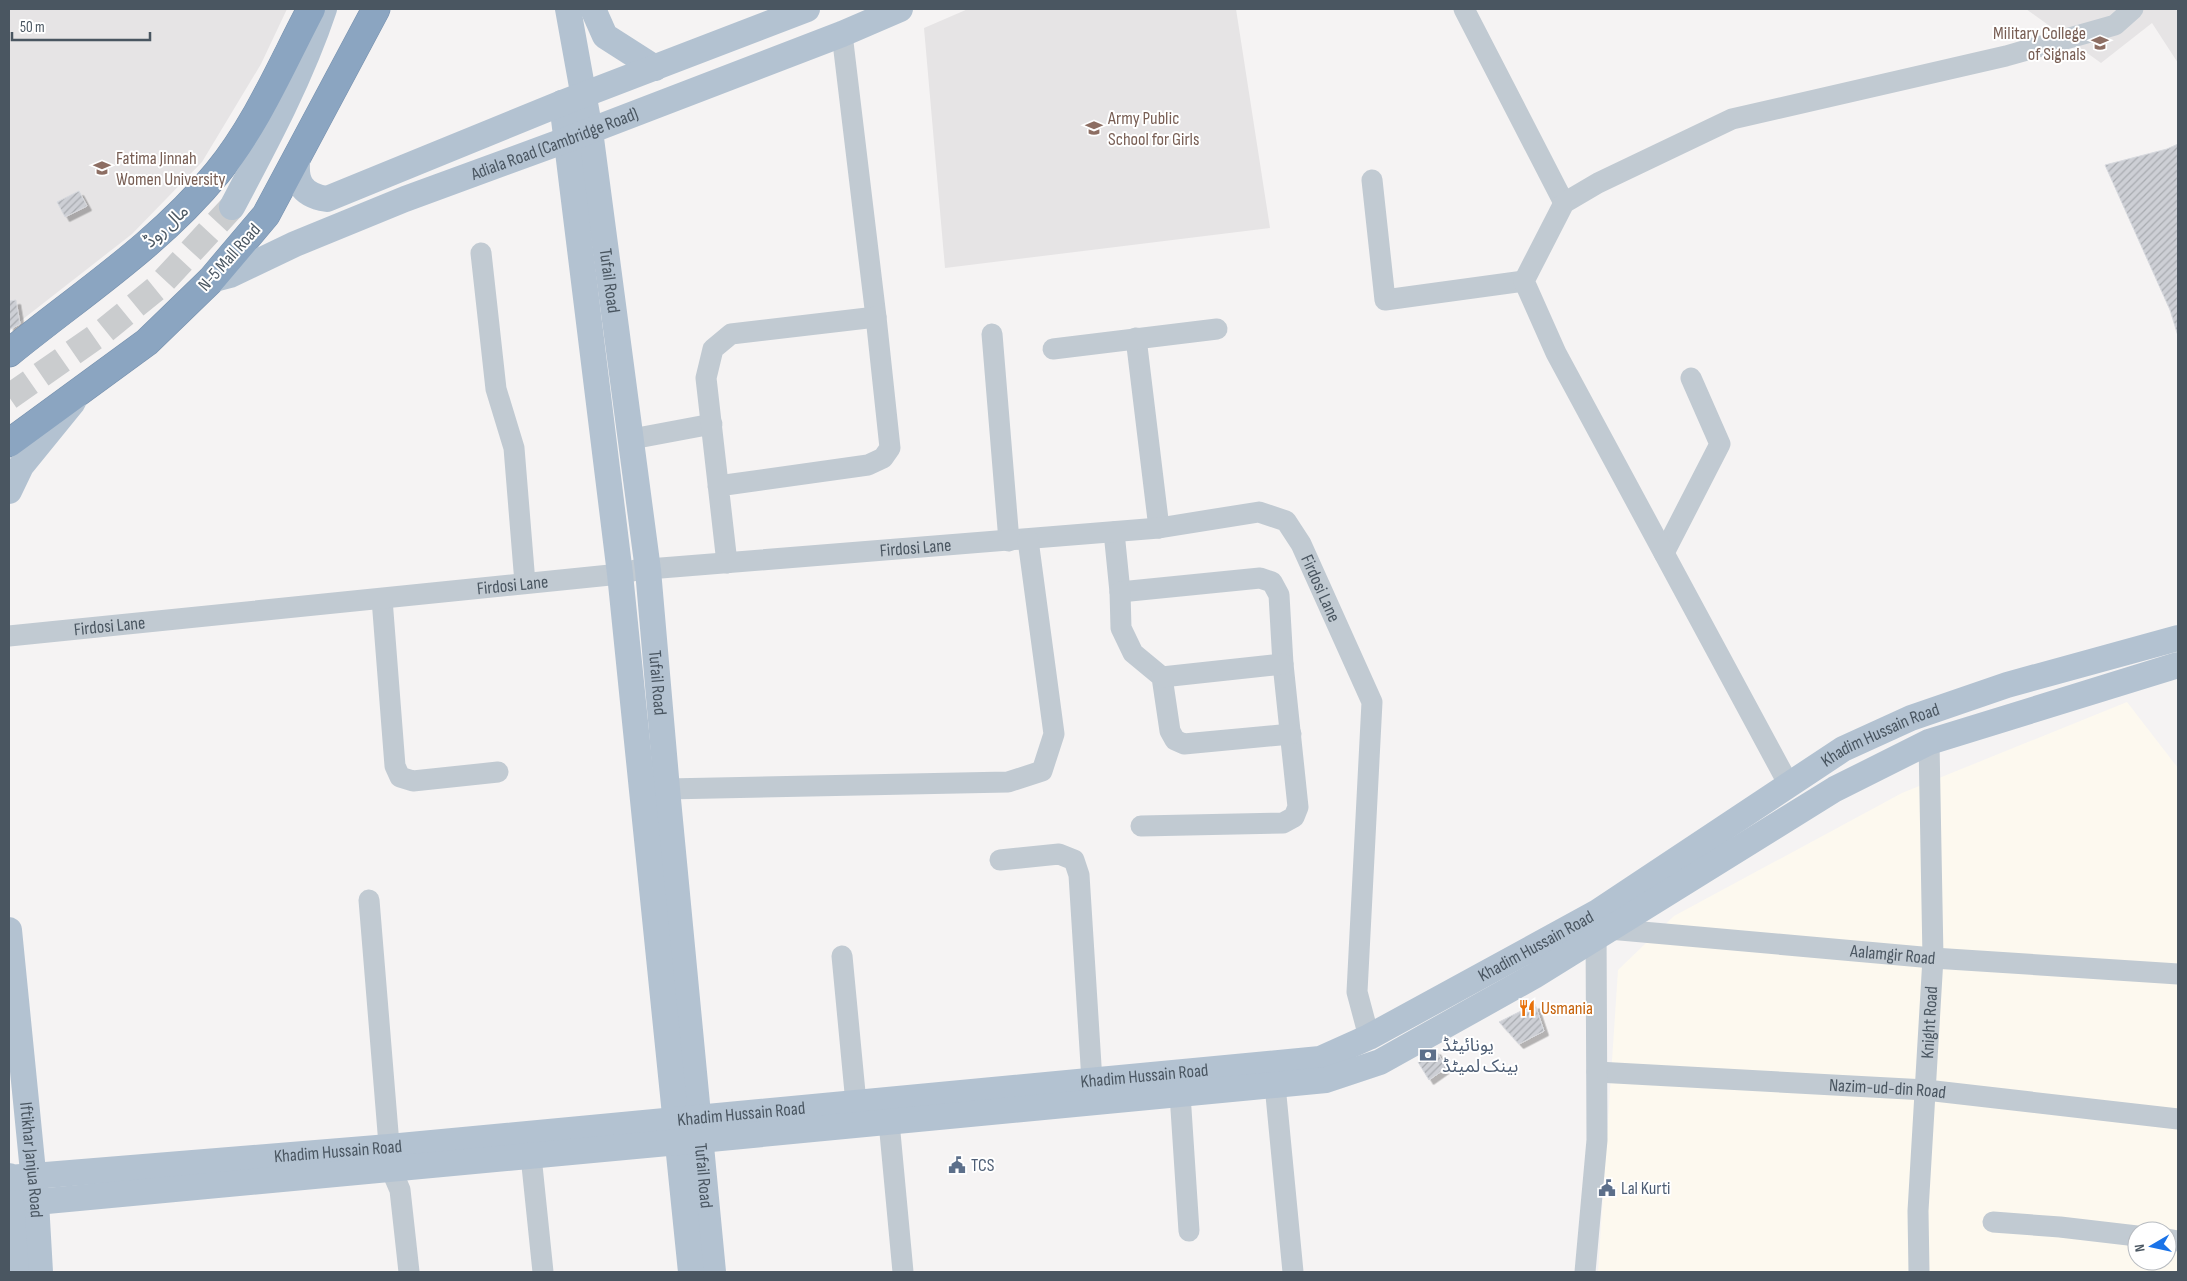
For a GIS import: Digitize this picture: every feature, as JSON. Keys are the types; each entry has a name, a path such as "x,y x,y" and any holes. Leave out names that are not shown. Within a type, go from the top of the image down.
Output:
{"highway":[{"name":"مال روڈ","path":"9,353 133,256 176,218 218,172 255,117 311,9"},
{"name":"N-5 Mall Road","path":"9,443 81,392 146,342 211,280 266,215 376,9"}],"main road":[{"path":"232,208 274,128 315,35 324,9"},
{"name":"Tufail Road","path":"568,9 573,99 578,135 632,439 648,570 667,789 687,1130 691,1272"},
{"path":"593,9 605,36 655,68"},
{"name":"Adiala Road (Cambridge Road)","path":"298,154 296,169 301,187 312,197 327,199 573,99 807,9"},
{"name":"Adiala Road (Cambridge Road)","path":"211,280 230,275 295,244 405,199 842,34 900,9"},
{"name":"Tufail Road","path":"578,135 620,574 687,1130 713,1272"},
{"path":"9,491 21,466 81,392"},
{"name":"Khadim Hussain Road","path":"36,1202 390,1158 687,1130 889,1122 1326,1080 1380,1062 1534,976 1789,785 1842,749 1911,718 2007,685 2178,638"},
{"name":"Khadim Hussain Road","path":"17,1177 390,1158 531,1156 856,1103 1320,1059 1600,927 1835,789 1928,742 2178,664"},
{"name":"Iftikhar Janjua Road","path":"9,930 17,1177 16,1272"},
{"name":"Iftikhar Janjua Road","path":"17,1177 36,1202 40,1272"}],"street":[{"path":"1464,9 1564,203"},
{"path":"1524,281 1564,203 1598,183 1732,119 2006,56 2115,25 2133,9"},
{"path":"718,486 868,465 882,458 890,448 842,34"},
{"path":"1372,180 1386,300 1524,281"},
{"path":"481,253 496,389 514,448 525,583"},
{"path":"1524,281 1556,353 1789,785"},
{"path":"727,563 706,378 713,349 731,334 876,317"},
{"path":"1053,348 1217,329"},
{"path":"667,789 1008,782 1042,771 1054,734 1019,541 992,334"},
{"path":"1136,338 1159,528"},
{"path":"1664,553 1720,444 1691,378"},
{"path":"632,439 712,424"},
{"name":"Firdosi Lane","path":"9,636 620,574 636,570 1019,541 1159,528 1259,512 1286,521 1301,544 1372,702 1357,992 1369,1037"},
{"path":"1114,532 1120,592 1121,628 1133,654 1162,677 1170,731 1175,740 1184,744 1290,734"},
{"path":"1120,592 1260,578 1272,582 1279,595 1283,664 1298,807 1294,817 1283,823 1141,826"},
{"path":"382,599 395,766 400,777 413,780 498,772"},
{"path":"1162,677 1283,664"},
{"name":"Knight Road","path":"1920,1272 1918,1211 1933,958 1928,742"},
{"path":"1000,860 1059,854 1074,860 1079,875 1092,1081"},
{"path":"369,900 390,1158 400,1190 409,1272"},
{"path":"1585,1272 1596,1140 1600,927"},
{"name":"Aalamgir Road","path":"1600,927 1933,958 2178,974"},
{"path":"842,956 856,1103"},
{"name":"Nazim-ud-din Road","path":"1597,1072 1926,1090 2178,1119"},
{"path":"1275,1085 1293,1272"},
{"path":"1180,1094 1189,1230"},
{"path":"889,1122 903,1272"},
{"path":"531,1156 543,1272"},
{"path":"1993,1222 2127,1235"}],"shaded area":[{"name":"Fatima Jinnah Women University","path":"9,9 287,9 261,64 202,162 132,234 9,330"},
{"name":"Army Public School for Girls","path":"968,9 1236,9 1270,228 945,268 924,28"},
{"name":"Military College of Signals","path":"2026,9 2178,9 2178,63 2152,23 2101,63"},
{"path":"2127,702 2178,768 2178,1272 1598,1272 1618,970 1674,916 1902,793"}],"building":[{"path":"2178,144 2178,336 2170,310 2105,165 2167,149"},
{"path":"79,191 87,206 65,217 57,202"},
{"path":"16,300 20,324 9,330 9,301"},
{"path":"1535,1004 1544,1031 1519,1044 1499,1022"},
{"path":"1436,1050 1446,1068 1429,1080 1418,1062"}],"tunnel":[{"path":"9,397 104,331 158,287 232,207"}],"place":[{"name":"Military College of Signals","path":"2100,43"},
{"name":"Army Public School for Girls","path":"1094,128"},
{"name":"Fatima Jinnah Women University","path":"102,168"},
{"name":"Usmania","path":"1527,1008"},
{"name":"یونائیٹڈ بینک لمیٹڈ","path":"1428,1055"},
{"name":"TCS","path":"957,1165"},
{"name":"Lal Kurti","path":"1607,1188"}]}
